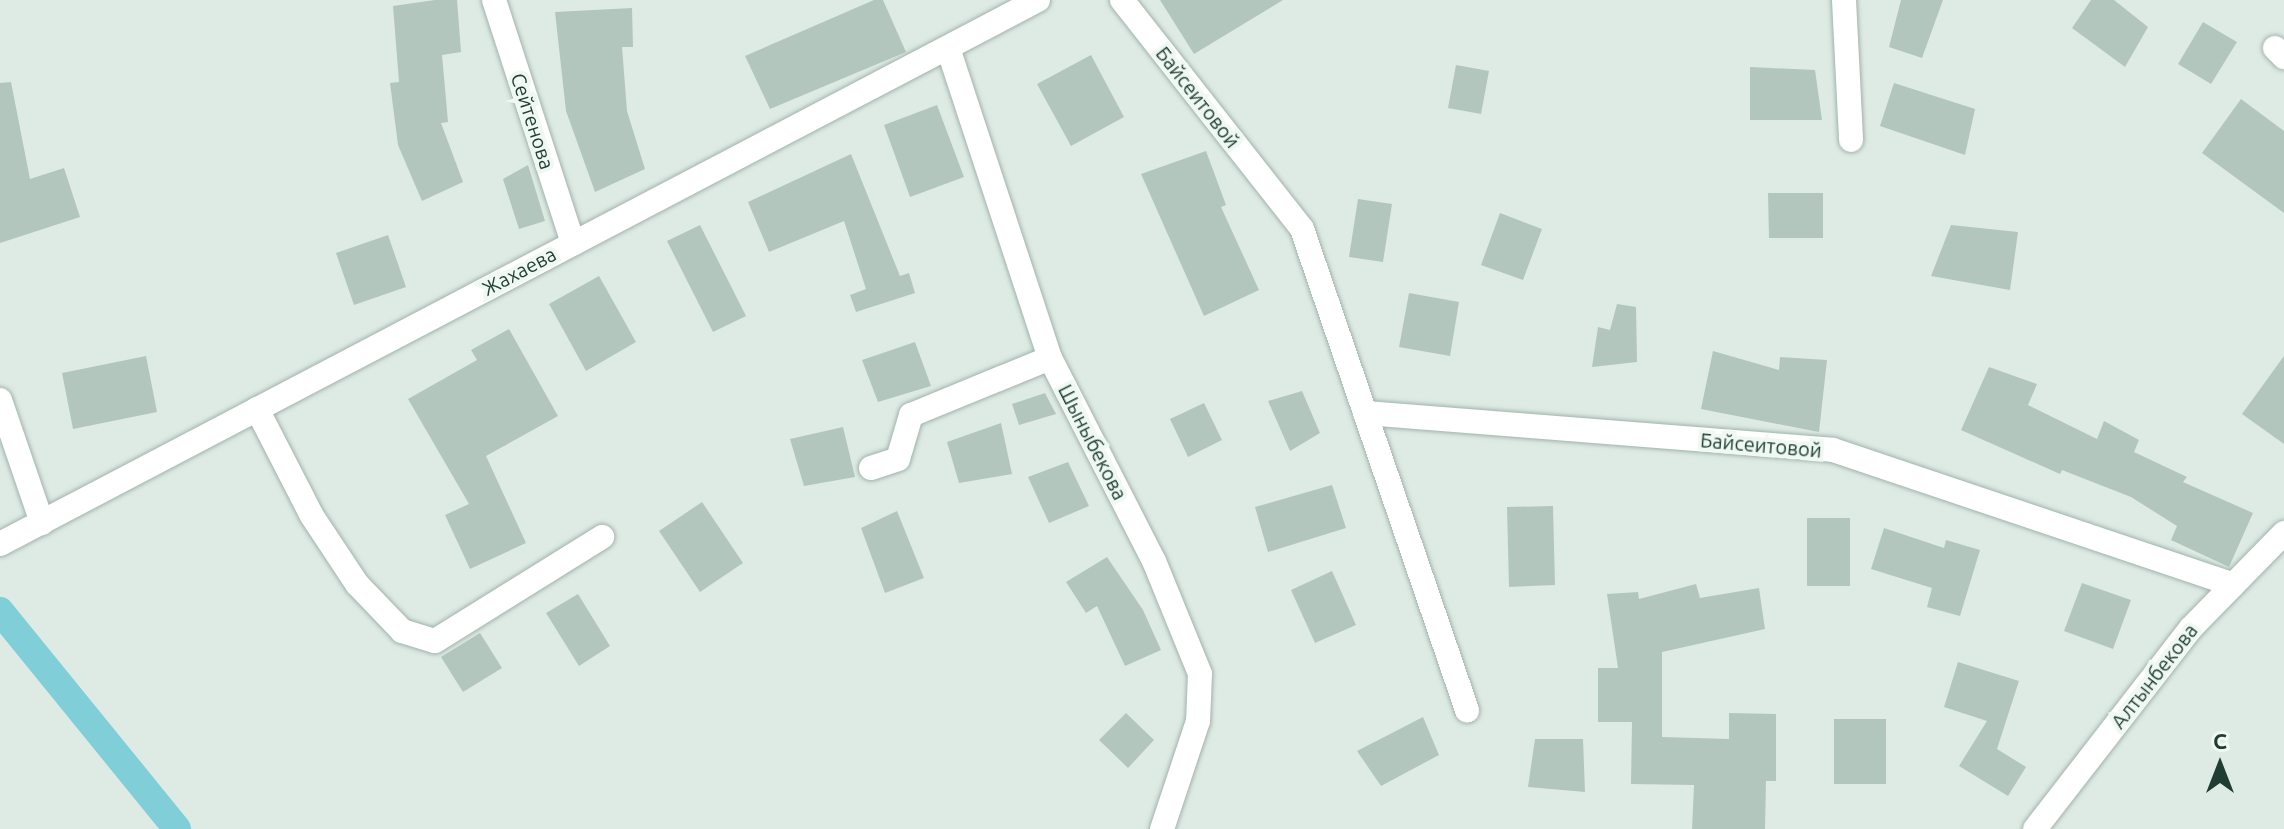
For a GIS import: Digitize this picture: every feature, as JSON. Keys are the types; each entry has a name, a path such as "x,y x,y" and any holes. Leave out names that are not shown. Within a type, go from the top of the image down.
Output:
{"street":[{"name":"Сейтенова","path":"494,0 573,243"},
{"name":"Жахаева","path":"0,544 573,243 949,51 1012,5 1038,0"},
{"name":"Байсеитовой","path":"1122,0 1302,229 1467,710"},
{"path":"1844,0 1851,140"},
{"name":"Шыныбекова","path":"949,51 1050,358 1154,561 1200,674 1198,721 1162,829"},
{"path":"871,468 898,459 911,415 1050,358"},
{"path":"0,400 36,527"},
{"path":"257,409 312,516 357,584 402,631 435,641 602,537"},
{"name":"Байсеитовой","path":"1365,413 1833,450 2233,585"},
{"name":"Алтынбекова","path":"2035,829 2191,628 2284,533"}],"building":[{"path":"457,0 461,52 442,55 448,122 441,123 463,182 422,201 398,145 390,83 399,82 393,6"},
{"path":"874,0 883,0 906,52 770,109 745,56"},
{"path":"1160,0 1283,0 1194,54"},
{"path":"1901,0 1943,0 1922,58 1889,47"},
{"path":"2091,0 2114,0 2148,27 2125,67 2072,28"},
{"path":"632,8 633,47 622,47 627,111 645,169 595,192 566,111 555,12"},
{"path":"2203,22 2237,42 2211,84 2178,64"},
{"path":"1091,55 1124,117 1071,146 1037,84"},
{"path":"1456,65 1489,71 1481,114 1448,108"},
{"path":"1750,67 1815,70 1822,120 1750,120"},
{"path":"11,82 30,179 64,168 80,217 0,243 0,83"},
{"path":"1894,83 1975,109 1965,155 1880,126"},
{"path":"2241,99 2284,131 2284,213 2202,153"},
{"path":"937,105 964,177 910,197 884,125"},
{"path":"1206,151 1226,205 1221,207 1259,290 1204,316 1141,174"},
{"path":"851,154 900,276 909,273 915,293 856,312 850,295 866,289 844,221 769,252 748,202"},
{"path":"528,165 545,221 519,229 503,179"},
{"path":"1768,193 1823,193 1823,238 1769,238"},
{"path":"1358,199 1392,204 1383,262 1349,257"},
{"path":"1500,213 1542,229 1523,280 1481,265"},
{"path":"700,225 746,316 713,332 667,241"},
{"path":"1951,225 2018,232 2010,290 1931,276"},
{"path":"388,235 406,287 354,305 336,253"},
{"path":"599,276 636,342 586,371 549,304"},
{"path":"1409,293 1459,302 1450,356 1399,347"},
{"path":"1617,304 1636,307 1637,362 1592,367 1598,327 1610,330"},
{"path":"509,329 558,416 486,456 526,543 470,569 445,515 469,504 408,399 477,360 471,350"},
{"path":"915,342 931,386 878,402 862,360"},
{"path":"1713,351 1779,370 1780,357 1827,360 1819,432 1701,409"},
{"path":"146,356 157,412 73,429 62,373"},
{"path":"2284,356 2284,444 2242,414"},
{"path":"1989,367 2037,384 2028,405 2097,439 2104,421 2139,440 2134,452 2187,477 2183,482 2253,513 2229,567 2171,540 2177,526 2131,497 2062,470 2060,474 1961,430"},
{"path":"1302,391 1320,433 1290,451 1268,401"},
{"path":"1045,393 1056,414 1019,425 1012,404"},
{"path":"1204,403 1222,440 1188,457 1170,419"},
{"path":"1001,423 1012,474 959,483 947,442"},
{"path":"843,427 855,477 804,486 790,439"},
{"path":"1068,462 1089,506 1049,523 1028,477"},
{"path":"1332,485 1346,528 1268,552 1255,507"},
{"path":"702,502 743,563 700,592 659,531"},
{"path":"1553,506 1555,585 1509,587 1507,507"},
{"path":"897,511 924,578 885,593 861,528"},
{"path":"1807,518 1850,518 1850,586 1807,586"},
{"path":"1884,528 1944,548 1946,540 1980,550 1960,616 1927,607 1932,588 1871,569"},
{"path":"1107,557 1143,610 1161,650 1125,666 1097,606 1086,613 1066,582"},
{"path":"1332,571 1356,625 1315,643 1291,590"},
{"path":"2082,583 2131,600 2113,649 2064,631"},
{"path":"1696,584 1700,598 1759,588 1765,629 1662,652 1662,737 1729,739 1729,713 1776,714 1776,781 1766,781 1765,829 1692,829 1694,785 1631,784 1632,722 1598,722 1598,668 1618,668 1607,594 1638,592 1639,599"},
{"path":"578,594 610,646 579,666 546,613"},
{"path":"480,633 502,668 463,692 441,657"},
{"path":"1958,662 2019,681 1997,749 2026,767 2008,796 1959,766 1987,721 1944,707"},
{"path":"1126,713 1154,740 1128,768 1099,740"},
{"path":"1423,717 1439,755 1381,786 1357,751"},
{"path":"1834,719 1886,719 1886,784 1834,784"},
{"path":"1535,739 1583,739 1585,792 1528,787"}],"waterway":[{"path":"0,611 177,829"}]}
